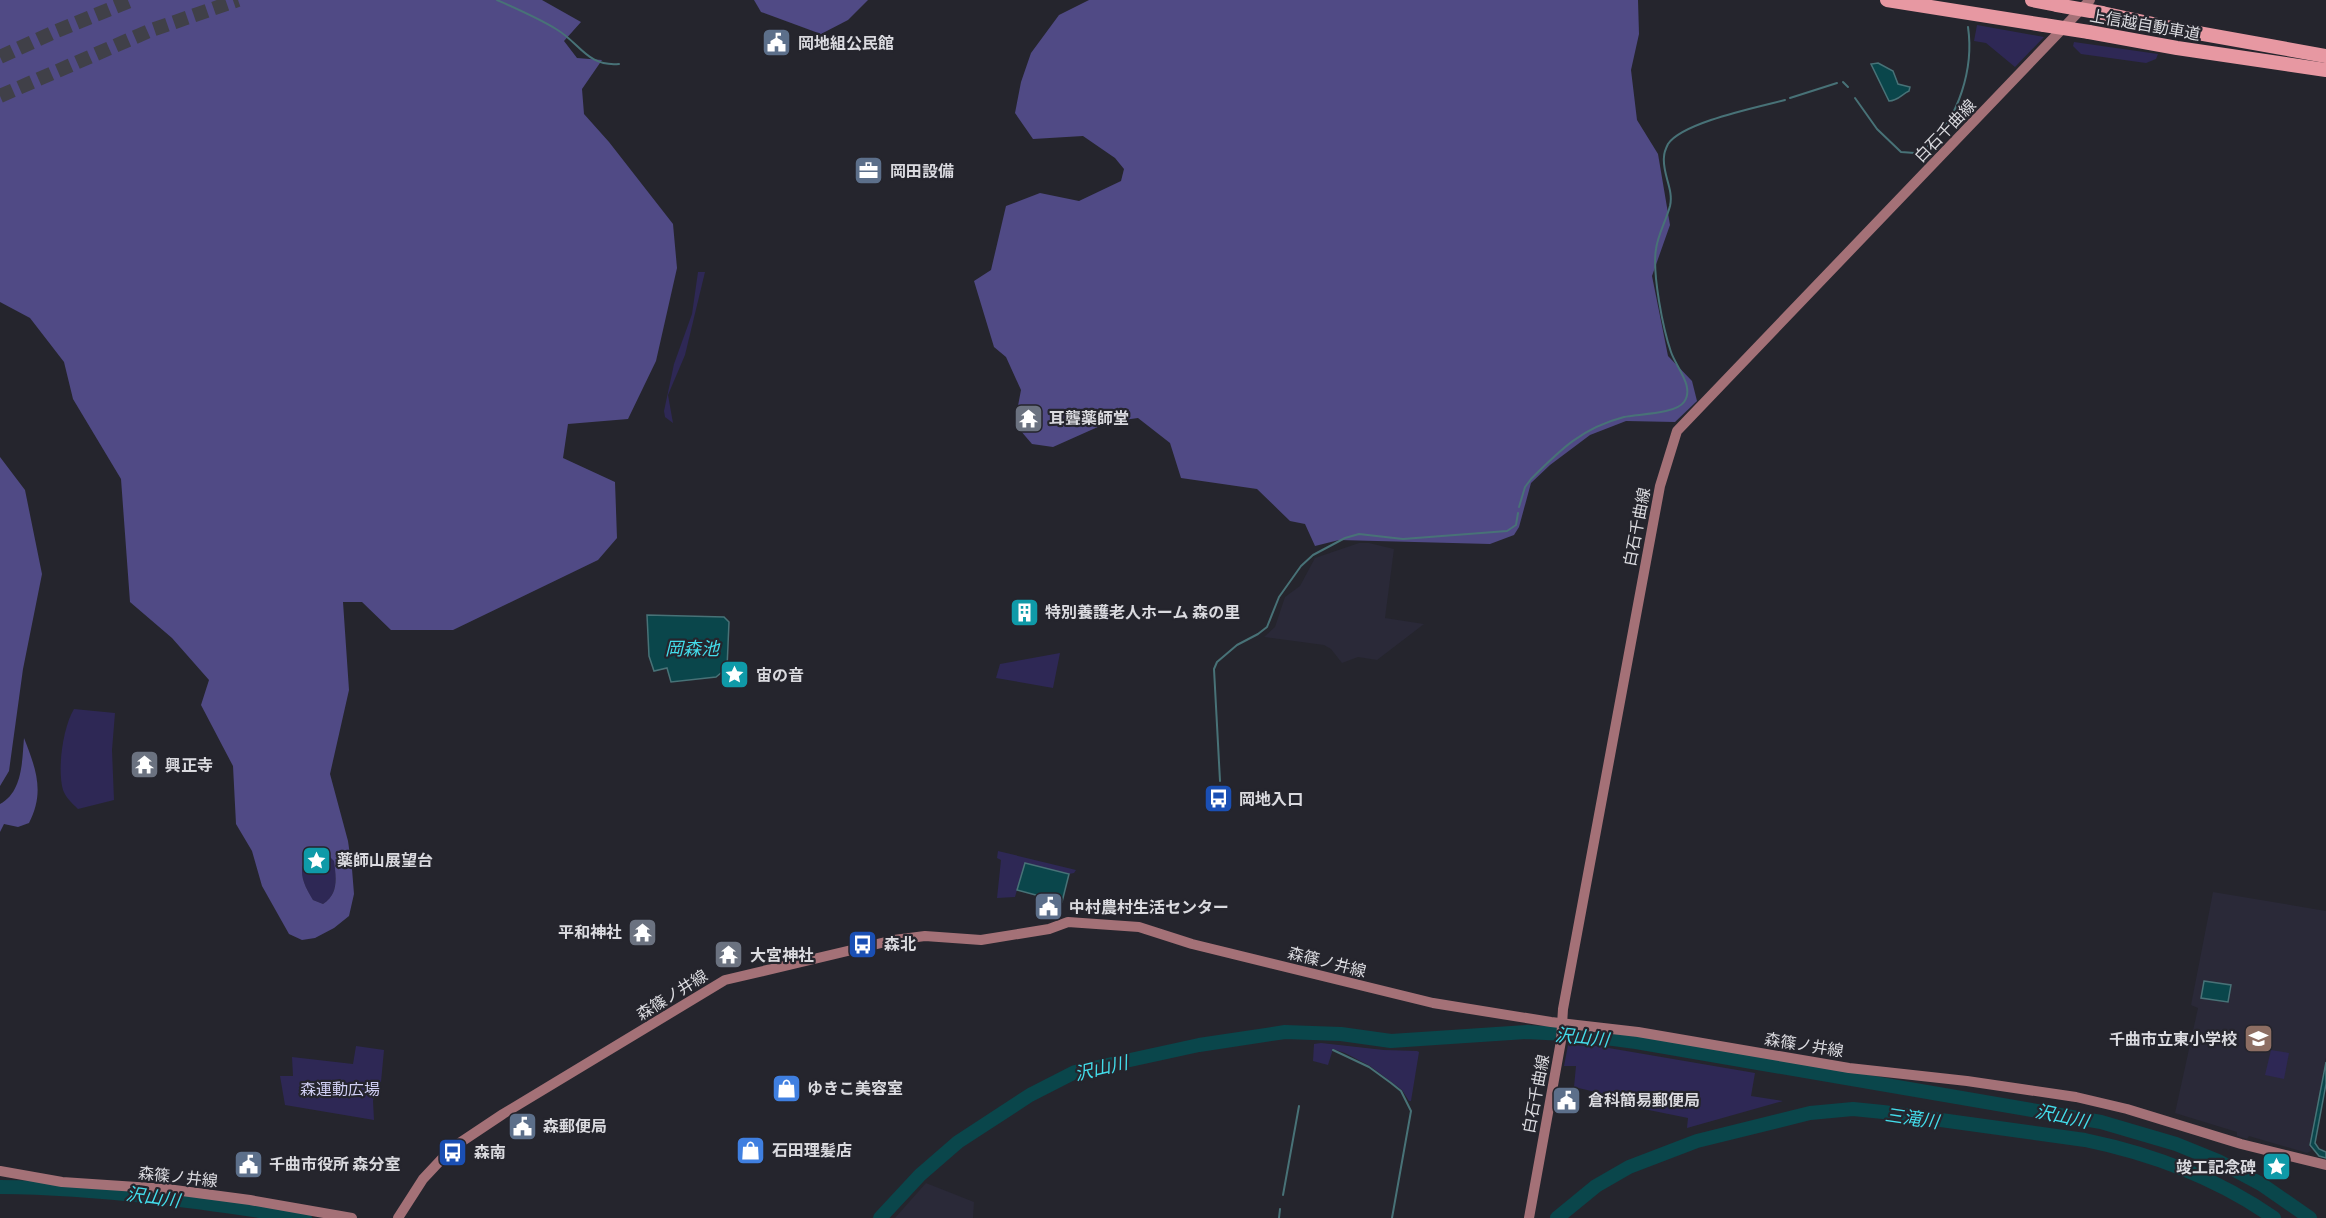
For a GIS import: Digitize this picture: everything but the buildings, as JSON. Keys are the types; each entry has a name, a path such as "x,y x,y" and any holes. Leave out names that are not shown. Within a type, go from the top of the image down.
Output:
{"highway":[{"name":"上信越自動車道","path":"1887,0 2326,70"},
{"name":"上信越自動車道","path":"2032,0 2326,56"}],"main road":[{"name":"白石千曲線","path":"1528,1218 1561,1040 1563,1009 1660,486 1677,431 2090,0"},
{"name":"森篠ノ井線","path":"398,1218 423,1179 452,1148 483,1126 725,980 894,940 926,936 981,940 1048,929 1068,922 1126,925 1243,957 1412,998 1563,1024 1638,1032 1859,1069 1967,1081 2076,1097 2127,1109 2241,1144 2326,1165"},
{"name":"森篠ノ井線","path":"0,1171 63,1182 167,1190 250,1200 352,1218"}],"shaded area":[{"path":"0,0 542,0 581,22 564,41 577,58 602,60 582,89 584,114 609,142 673,224 677,268 656,361 628,419 568,424 563,458 615,482 617,538 598,560 453,630 391,630 362,602 343,602 349,690 330,774 348,841 354,894 349,916 334,928 315,938 302,940 289,934 262,886 252,851 236,824 233,766 201,705 209,680 172,638 130,602 121,479 73,399 64,362 30,318 0,302","holes":["316,852 326,853 334,861 336,879 332,895 323,904 313,900 309,894 303,881 302,868 304,862"]},
{"path":"754,0 868,0 848,20 821,34 761,12"},
{"path":"1089,0 1638,0 1639,34 1631,70 1637,120 1658,154 1670,225 1652,276 1668,356 1692,381 1697,401 1675,422 1626,421 1590,435 1550,465 1531,483 1519,527 1514,535 1490,544 1339,540 1315,546 1305,524 1290,521 1257,489 1181,478 1170,443 1138,418 1109,422 1053,447 1032,444 1020,430 1017,411 1021,390 1006,357 994,347 974,281 991,270 1006,206 1040,193 1079,201 1121,181 1124,169 1115,158 1083,136 1033,139 1015,113 1021,82 1031,53 1059,15"},
{"path":"0,457 25,490 42,574 23,669 9,771 0,786"},
{"path":"1359,543 1394,549 1385,618 1424,624 1377,660 1358,657 1342,663 1331,649 1324,645 1264,637 1275,627 1285,597 1300,586 1315,558"},
{"path":"24,738 35,770 37,801 29,823 18,827 4,824 0,832 0,804 8,799 17,784 22,765"},
{"name":"千曲市立東小学校","path":"2213,892 2326,911 2326,1058 2309,1145 2311,1151 2307,1153 2249,1136 2247,1139 2237,1136 2237,1132 2175,1113 2198,1008 2191,1005"},
{"path":"926,1183 974,1202 973,1218 895,1218"}],"green space":[{"path":"1977,25 2044,37 2015,67 1986,43 1974,41"},
{"path":"2074,42 2158,54 2156,59 2146,63 2081,54 2073,46"},
{"path":"698,272 705,272 685,355 668,395 673,423 665,417 664,411 674,364 692,314"},
{"path":"1060,653 1053,688 996,678 1000,664"},
{"path":"74,709 115,713 112,750 114,800 78,809 64,793 61,781 64,737"},
{"path":"998,851 1076,870 1069,874 1025,863 1015,897 997,898 1001,860 997,858"},
{"path":"316,852 326,853 334,860 336,879 334,890 323,904 313,900 303,881 302,874 304,862"},
{"path":"1314,1044 1419,1052 1411,1101 1402,1090 1370,1066 1345,1053 1333,1049 1328,1065 1313,1061"},
{"path":"1568,1045 1597,1046 1755,1073 1751,1096 1783,1101 1687,1128 1688,1118 1634,1107 1635,1101 1574,1087 1576,1066 1564,1066"},
{"name":"森運動広場","path":"356,1046 384,1050 381,1082 377,1083 373,1101 374,1120 285,1105 280,1076 293,1076 292,1057 353,1064"},
{"path":"2271,1050 2289,1053 2284,1079 2265,1075"}],"water":[{"path":"1878,63 1893,71 1898,84 1910,87 1909,91 1889,101 1871,64"},
{"name":"岡森池","path":"647,615 724,617 729,622 727,668 716,677 671,682 667,668 654,671 649,656"},
{"path":"1025,863 1069,874 1062,902 1017,890"},
{"path":"2204,981 2231,985 2228,1002 2201,998"},
{"path":"2326,1062 2326,1084 2315,1143 2319,1149 2326,1152 2326,1158 2319,1156 2310,1145"}],"waterway":[{"path":"497,0 556,29 591,58 608,64 619,64"},
{"path":"1928,146 1948,121 1962,91 1969,59 1968,27"},
{"path":"1843,82 1848,87"},
{"path":"1790,98 1837,83"},
{"path":"1855,98 1877,129 1901,152 1915,153 1941,128"},
{"path":"1519,507 1525,487 1531,479 1573,441 1609,422 1624,417 1673,409 1684,402 1687,396 1686,384 1668,342 1659,301 1655,259 1657,243 1671,200 1664,163 1665,151 1676,136 1705,122 1785,100"},
{"path":"1220,781 1214,669 1217,662 1237,645 1267,627 1279,597 1301,566 1313,555 1345,538 1359,534 1403,539 1507,531 1516,525 1518,513"},
{"name":"沢山川","path":"880,1218 920,1175 958,1142 1030,1095 1075,1072 1199,1045 1285,1032 1341,1034 1391,1041 1527,1032 1583,1035 1636,1042 2101,1122 2176,1144 2218,1161 2261,1184 2310,1218"},
{"path":"1333,1050 1369,1067 1391,1083 1401,1091 1411,1111 1392,1218"},
{"path":"1283,1195 1299,1106"},
{"name":"三滝川","path":"1557,1218 1596,1186 1629,1167 1697,1141 1810,1113 1853,1109 2085,1140 2135,1152 2207,1179 2274,1218"},
{"name":"沢山川","path":"0,1187 77,1190 153,1197 305,1218"},
{"path":"1279,1218 1280,1209"}],"tunnel":[{"path":"0,57 132,0"},
{"path":"0,96 149,31 238,0"}],"place":[{"name":"岡地組公民館","path":"777,43"},
{"name":"岡田設備","path":"869,171"},
{"name":"耳聾薬師堂","path":"1028,418"},
{"name":"特別養護老人ホーム 森の里","path":"1024,612"},
{"name":"宙の音","path":"735,675"},
{"name":"興正寺","path":"144,765"},
{"name":"岡地入口","path":"1218,799"},
{"name":"薬師山展望台","path":"316,860"},
{"name":"中村農村生活センター","path":"1048,907"},
{"name":"平和神社","path":"643,932"},
{"name":"森北","path":"863,944"},
{"name":"大宮神社","path":"729,955"},
{"name":"千曲市立東小学校","path":"2258,1039"},
{"name":"ゆきこ美容室","path":"786,1088"},
{"name":"倉科簡易郵便局","path":"1567,1100"},
{"name":"森郵便局","path":"522,1126"},
{"name":"石田理髪店","path":"751,1150"},
{"name":"森南","path":"453,1152"},
{"name":"千曲市役所 森分室","path":"248,1164"},
{"name":"竣工記念碑","path":"2277,1167"}]}
